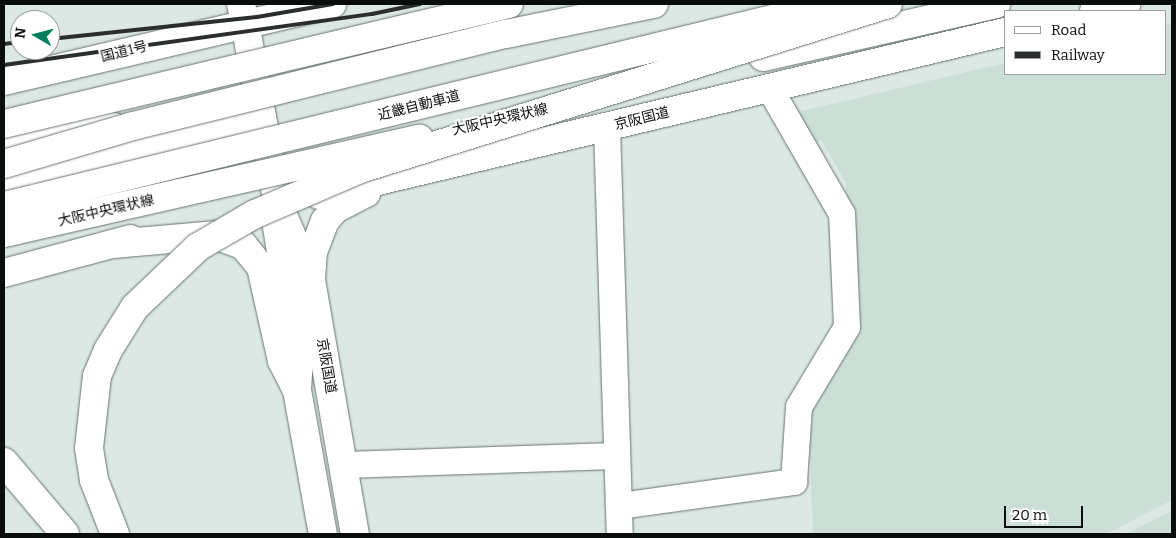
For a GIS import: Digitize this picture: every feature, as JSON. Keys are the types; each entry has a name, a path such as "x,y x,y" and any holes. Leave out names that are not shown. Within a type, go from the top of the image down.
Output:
{"main road":[{"path":"243,13 332,4"},
{"path":"4,124 509,4"},
{"path":"4,164 132,126 506,34 654,4"},
{"name":"近畿自動車道","path":"4,206 834,4"},
{"path":"115,534 94,480 89,448 97,376 116,334 135,307 198,248 255,214 360,169 888,4"},
{"name":"大阪中央環状線","path":"4,233 996,4"},
{"path":"1099,10 1126,4"},
{"name":"国道1号","path":"4,81 243,13"},
{"name":"京阪国道","path":"243,13 278,204 310,280 355,534"},
{"name":"京阪国道","path":"278,204 606,128 1004,32"},
{"path":"4,184 262,119"},
{"path":"4,139 55,129 132,126"},
{"path":"310,280 313,252 325,221 343,204 404,175"},
{"path":"4,273 113,244 278,204"},
{"name":"京阪国道","path":"278,204 274,228 299,360 297,390 323,534"},
{"path":"113,244 215,235 243,245 261,267 282,360 297,390"},
{"path":"4,462 65,534"}],"street":[{"path":"619,506 794,482 799,407 847,327 842,214 769,88"},
{"path":"606,128 620,534"},
{"path":"343,465 616,456"}],"shaded area":[{"path":"1172,23 1172,500 1106,534 813,534 808,403 854,328 846,182 821,140 816,143 794,113 1004,63 1004,75 1166,75 1166,25"},
{"path":"1172,511 1172,534 1126,534"}],"railway":[{"path":"60,38 257,17 333,4"},
{"path":"4,65 372,14 420,4"},
{"path":"4,44 10,43"}]}
